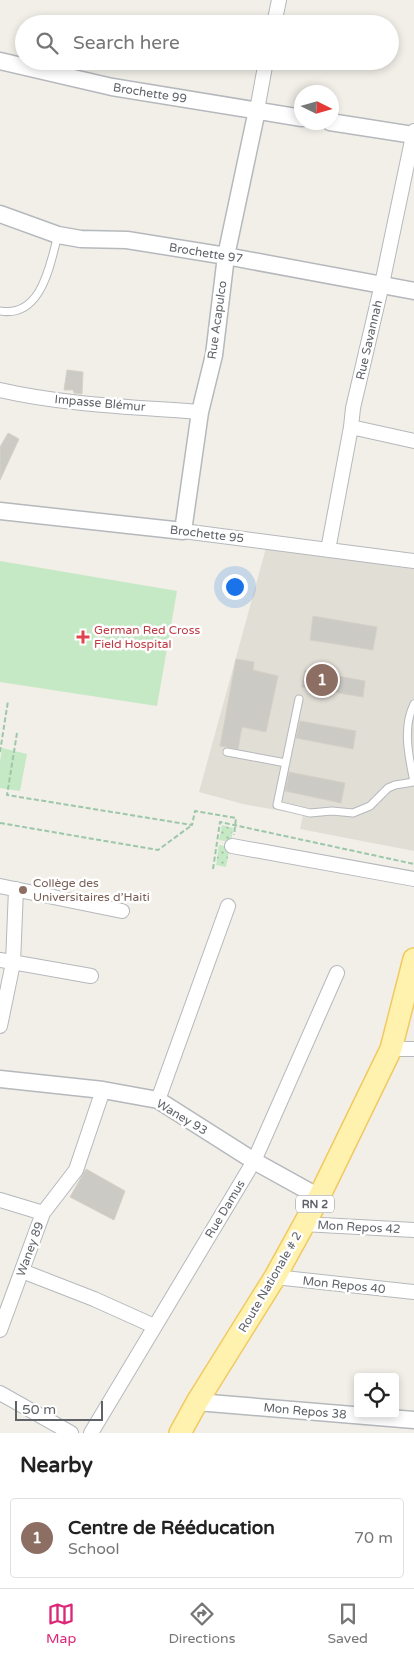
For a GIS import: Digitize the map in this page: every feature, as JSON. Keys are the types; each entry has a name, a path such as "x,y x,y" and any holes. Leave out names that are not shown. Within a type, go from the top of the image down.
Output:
{"main road":[{"name":"Route Nationale # 2","path":"180,1433 274,1277 319,1197 391,1049 414,959"}],"street":[{"path":"276,15 279,0"},
{"name":"Brochette 99","path":"0,61 15,64"},
{"name":"Brochette 99","path":"39,70 112,87 294,117"},
{"path":"256,110 264,70"},
{"name":"Rue Acapulco","path":"183,531 200,412 214,355 226,256 256,110"},
{"path":"339,123 414,134"},
{"name":"Rue Savannah","path":"328,550 352,427 353,408 414,134"},
{"name":"Brochette 97","path":"0,214 58,235 81,239 127,240 226,256 414,291"},
{"name":"Impasse Blémur","path":"0,390 96,404 200,412"},
{"path":"352,427 414,441"},
{"name":"Brochette 95","path":"0,511 183,531 414,561"},
{"path":"232,846 414,879"},
{"path":"0,886 122,910"},
{"path":"0,1026 6,961 16,888"},
{"path":"158,1100 228,906"},
{"path":"6,961 91,976"},
{"name":"Rue Damus","path":"91,1433 254,1161 337,973"},
{"path":"391,1049 414,1049"},
{"name":"Waney 93","path":"0,1079 103,1090 158,1100 254,1161 319,1197"},
{"name":"Waney 89","path":"0,1330 43,1213 76,1170 103,1090"},
{"path":"0,1200 43,1213"},
{"name":"Mon Repos 42","path":"303,1224 414,1230"},
{"path":"22,1271 94,1299 154,1326"},
{"name":"Mon Repos 40","path":"274,1277 414,1292"},
{"path":"0,1393 71,1433"},
{"name":"Mon Repos 38","path":"197,1402 414,1420"}],"lane":[{"path":"0,311 16,311 38,294 44,284 58,235"},
{"path":"299,699 278,805 310,813 332,811 358,812 370,806 388,788 414,782 409,754 408,731 409,718 414,704"},
{"path":"227,752 286,763"}],"path":[{"path":"0,752 8,701"},
{"path":"17,733 7,795 192,826"},
{"path":"0,823 158,850 192,826 195,811 236,818"},
{"path":"213,869 220,822 414,864"}],"shaded area":[{"path":"266,548 414,569 414,851 300,829 303,815 243,804 199,792"}],"green space":[{"path":"0,561 177,591 157,706 0,682"},
{"path":"2,748 27,754 20,791 0,788"},
{"path":"222,825 233,828 231,842 219,840"},
{"path":"219,845 230,847 226,867 216,865"}],"building":[{"path":"67,370 83,372 82,394 74,393 73,390 64,390"},
{"path":"8,433 19,439 0,480 0,447"},
{"path":"313,616 377,627 373,650 310,640"},
{"path":"236,659 254,662 253,670 278,676 266,732 242,727 238,749 220,746"},
{"path":"305,670 365,681 363,697 302,687"},
{"path":"300,721 356,731 353,749 296,738"},
{"path":"289,772 345,783 341,803 285,791"},
{"path":"86,1169 125,1191 114,1220 70,1197"}],"place":[{"name":"German Red Cross Field Hospital","path":"83,637"},
{"name":"Centre de Rééducation","path":"322,680"},
{"name":"Collège des Universitaires d’Haiti","path":"23,890"}]}
